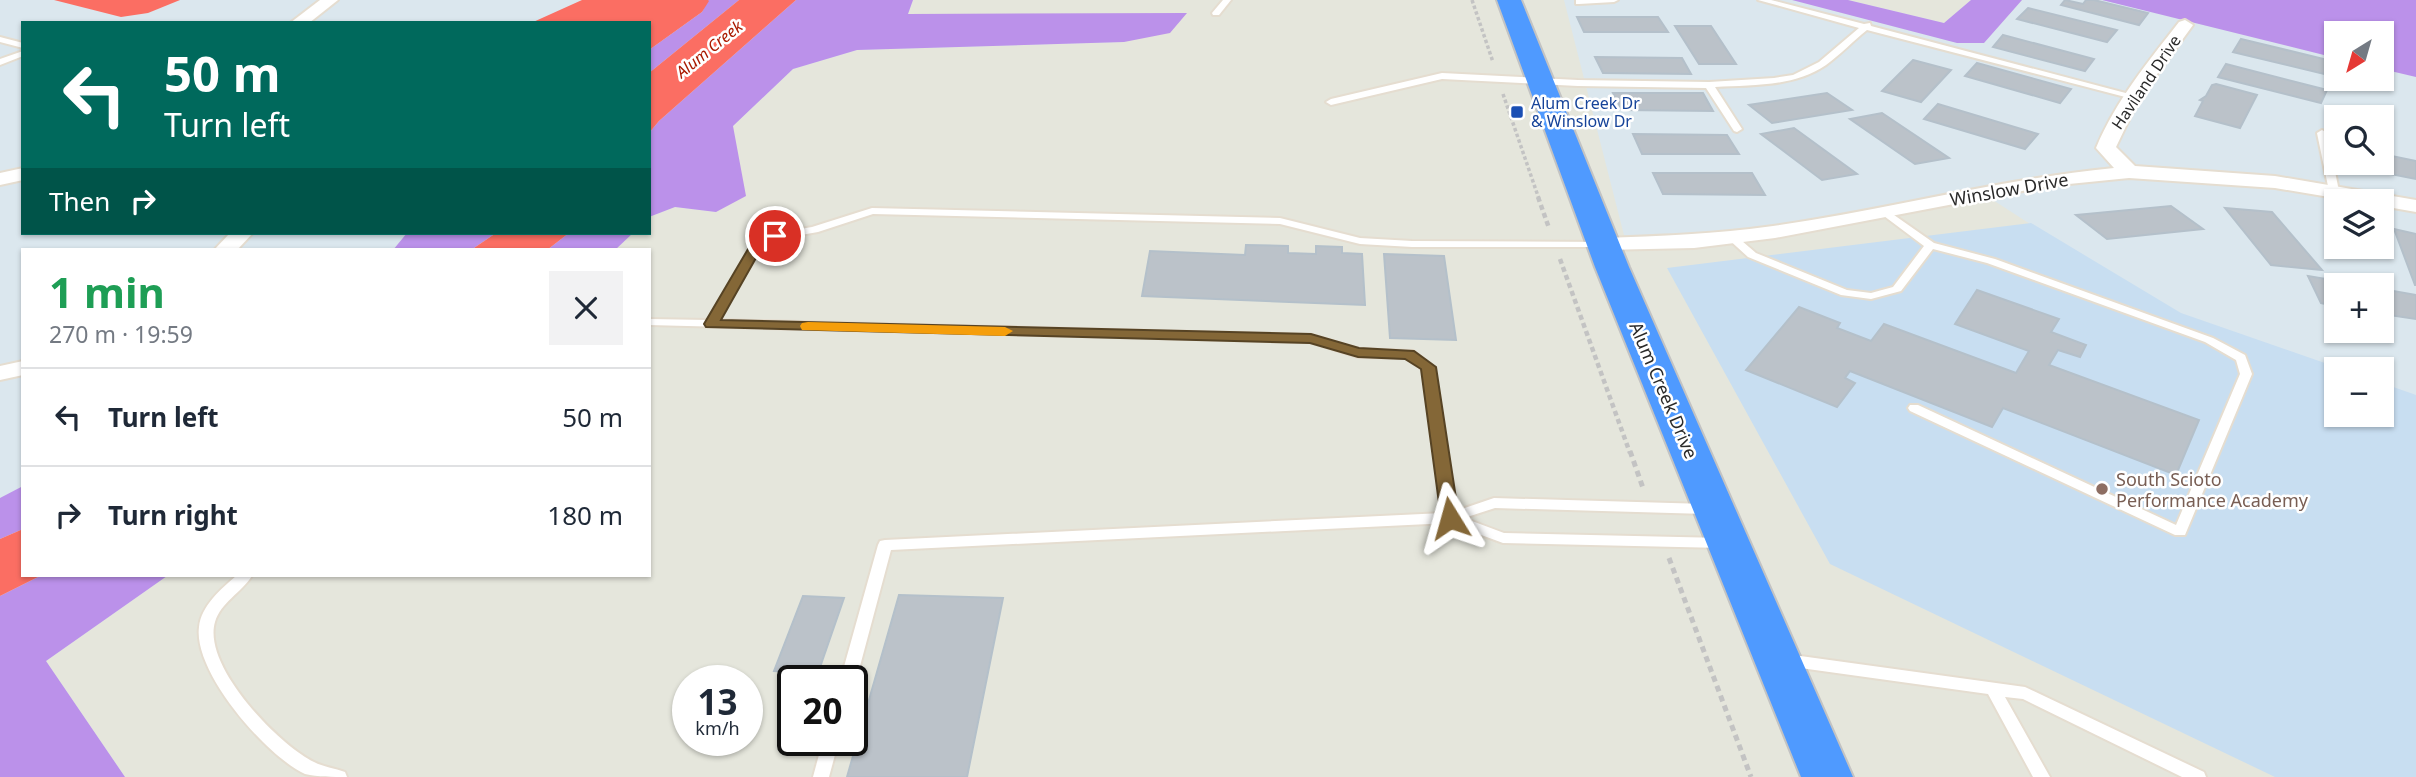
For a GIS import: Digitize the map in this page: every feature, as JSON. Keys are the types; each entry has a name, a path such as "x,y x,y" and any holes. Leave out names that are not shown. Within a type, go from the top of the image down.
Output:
{"main road":[{"name":"Alum Creek Drive","path":"1509,0 1603,244 1827,777"}],"street":[{"path":"301,21 330,0"},
{"name":"Haviland Drive","path":"2129,172 2106,148 2133,96 2185,25"},
{"name":"Winslow Drive","path":"1603,244 1694,242 1731,237 2049,180 2129,172 2275,182 2324,189"},
{"path":"0,179 21,174"},
{"name":"Winslow Drive","path":"2394,202 2416,206"},
{"path":"227,248 240,235"},
{"path":"0,373 21,368"}],"lane":[{"path":"1216,13 1227,0"},
{"path":"1500,0 1509,0"},
{"path":"1579,2 1614,0"},
{"path":"1762,0 1867,25 2133,96"},
{"path":"1331,102 1442,76 1539,82 1709,85 1795,77 1822,64 1867,25"},
{"path":"0,39 21,45"},
{"path":"0,62 21,53"},
{"path":"1709,85 1737,129"},
{"path":"2322,133 2334,189"},
{"path":"711,324 756,247 775,236 814,230 872,211 1280,221 1360,241 1412,244 1603,244"},
{"path":"1884,211 1930,245 1992,261 2209,340 2241,358 2246,374 2180,532 1914,408"},
{"path":"1731,237 1752,255 1845,293 1871,296 1897,289 1930,245"},
{"path":"651,322 1311,339 1358,353 1409,354 1429,367 1450,518"},
{"path":"852,665 885,545 1068,539 1289,524 1450,518 1494,503 1650,508 1721,526"},
{"path":"1450,518 1503,538 1663,541 1721,526"},
{"path":"244,577 221,597 206,626 207,652 228,688 265,735 307,767 339,777"},
{"path":"1776,659 2025,693 2198,777"},
{"path":"1993,689 2042,777"},
{"path":"821,777 827,756"}],"path":[{"path":"1472,0 1554,244 1650,508"},
{"path":"1663,541 1751,777"}],"shaded area":[{"path":"708,0 739,0 651,71 651,49 702,12"},
{"path":"796,0 913,0 908,14 1187,13 1170,33 1124,42 857,50 793,69 733,126 746,196 716,212 675,207 651,216 651,131"},
{"path":"913,0 1564,0 1627,247 1821,228 1979,191 2173,316 2324,408 2324,427 2383,427 2416,777 125,777 46,661 166,577 651,577 651,248 617,248 631,235 651,235 651,216 675,207 716,212 733,126 793,69 857,50 1124,42 1186,14 908,14"},
{"path":"1792,0 1848,0 1944,23 1971,0 2022,0 1984,43 1957,43"},
{"path":"1848,0 1971,0 1944,23"},
{"path":"2102,0 2416,0 2416,77 2394,72 2394,21 2324,21 2324,55"},
{"name":"South Scioto Performance Academy","path":"2031,223 2181,313 2324,363 2324,427 2394,427 2394,387 2416,395 2416,777 2275,777 1830,564 1667,268"},
{"path":"405,235 493,235 474,248 395,248"},
{"path":"566,235 631,235 617,248 550,248"},
{"path":"21,487 21,530 0,539 0,498"},
{"path":"38,577 166,577 46,661 125,777 0,777 0,596"}],"water":[{"path":"54,0 180,0 148,13 121,17"},
{"path":"582,0 709,1 702,12 651,49 651,21 535,21"},
{"name":"Alum Creek","path":"739,0 796,0 651,131 651,71"},
{"path":"493,235 566,235 550,248 474,248"},
{"path":"21,530 21,577 38,577 0,596 0,539"}],"building":[{"path":"2065,0 2083,4 2086,0 2094,0 2148,13 2139,25 2061,5"},
{"path":"2028,8 2117,30 2107,42 2017,19"},
{"path":"1577,17 1658,17 1668,32 1584,32"},
{"path":"1675,26 1711,26 1736,64 1699,64"},
{"path":"2003,35 2094,59 2085,71 1993,47"},
{"path":"2241,39 2324,59 2324,74 2233,52"},
{"path":"1595,57 1682,58 1691,74 1603,73"},
{"path":"1913,60 1951,70 1921,102 1882,91"},
{"path":"1977,63 2071,89 2060,103 1965,76"},
{"path":"2226,64 2327,91 2321,103 2218,77"},
{"path":"2212,85 2257,95 2240,128 2195,116 2203,101 2200,100 2206,96"},
{"path":"1613,93 1703,93 1713,111 1622,110"},
{"path":"1827,93 1852,110 1772,123 1749,105"},
{"path":"1938,104 2038,134 2025,149 1924,119"},
{"path":"1882,113 1949,158 1915,164 1850,119"},
{"path":"1794,128 1857,174 1822,180 1761,134"},
{"path":"1633,134 1727,135 1739,154 1642,154"},
{"path":"2394,156 2416,161 2416,179 2394,175"},
{"path":"1653,173 1752,173 1765,195 1663,194"},
{"path":"2171,206 2203,229 2107,239 2076,215"},
{"path":"2225,208 2272,212 2322,270 2271,265"},
{"path":"2394,229 2416,234 2415,285"},
{"path":"1246,245 1288,246 1288,253 1316,254 1316,246 1342,247 1342,253 1362,254 1365,305 1142,296 1150,251 1245,255"},
{"path":"1384,254 1444,256 1456,340 1390,338"},
{"path":"2308,276 2324,279 2324,304 2321,303"},
{"path":"1977,290 2059,319 2051,332 2086,345 2080,357 2058,350 2049,365 2199,420 2176,475 2003,408 1992,427 1850,371 1845,378 1855,383 1837,407 1746,370 1799,307 1840,323 1837,328 1871,341 1884,324 2016,373 2029,351 1955,324"},
{"path":"2394,291 2416,295 2416,319 2394,316"},
{"path":"899,595 1003,598 967,777 847,777 853,756 868,756 868,704"},
{"path":"803,596 844,598 821,665 777,665 777,671 774,671"}],"slow traffic":[{"path":"808,326 1005,331"}],"place":[{"name":"Alum Creek Dr & Winslow Dr","path":"1517,112"},
{"name":"South Scioto Performance Academy","path":"2102,489"}],"route":[{"path":"775,236 756,247 711,324 1311,339 1358,353 1409,354 1429,367 1450,518"}]}
